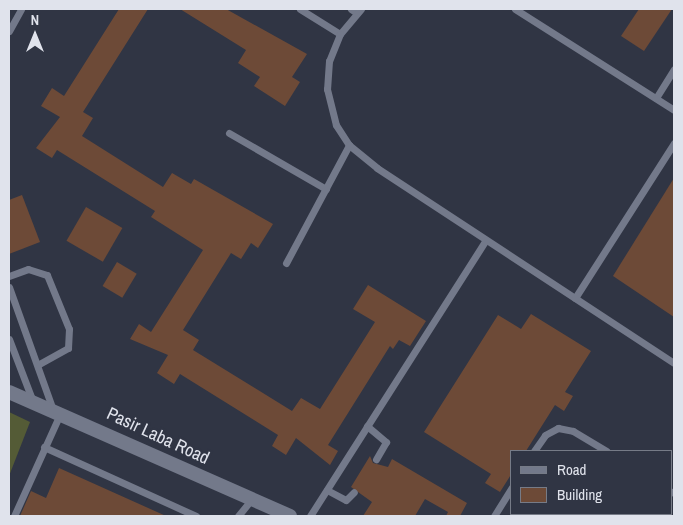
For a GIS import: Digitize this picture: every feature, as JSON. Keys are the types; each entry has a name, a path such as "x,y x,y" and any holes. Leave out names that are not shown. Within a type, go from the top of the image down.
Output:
{"street":[{"name":"Pasir Laba Road","path":"9,392 57,411 290,516"}],"lane":[{"path":"9,31 21,9"},
{"path":"300,9 340,34"},
{"path":"515,9 674,110"},
{"path":"356,10 340,34 329,61 327,89 336,125 349,145 377,168 674,363"},
{"path":"656,98 674,69"},
{"path":"229,132 326,189"},
{"path":"575,298 674,143"},
{"path":"286,263 349,145"},
{"path":"310,516 486,240"},
{"path":"9,276 28,269 47,275 69,329 68,348 39,364"},
{"path":"9,287 57,411 44,447 14,516"},
{"path":"9,339 33,402"},
{"path":"367,426 386,442 376,459"},
{"path":"535,450 545,435 558,428 573,431 604,450"},
{"path":"44,447 196,516"},
{"path":"327,490 346,500 354,492"},
{"path":"494,516 510,490"},
{"path":"238,516 252,499"}],"green space":[{"path":"9,412 30,422 9,476"}],"building":[{"path":"119,9 148,9 83,112 93,118 82,136 163,187 172,173 191,184 194,179 273,224 258,248 251,243 241,259 231,253 183,330 199,340 193,350 292,411 301,398 320,409 375,322 353,309 368,285 426,321 410,346 399,340 393,349 390,346 328,445 338,451 330,465 296,438 286,455 272,446 278,435 180,374 174,384 157,373 168,355 130,339 139,324 151,332 203,250 151,217 155,211 57,150 52,158 36,148 60,117 41,106 52,88 64,96"},
{"path":"180,9 226,9 307,54 292,77 300,82 285,106 254,86 260,77 238,63 246,50"},
{"path":"639,9 672,9 644,51 621,36"},
{"path":"674,178 674,317 613,276"},
{"path":"22,195 40,242 9,254 9,200"},
{"path":"86,207 122,228 103,262 66,241"},
{"path":"117,262 137,274 122,298 103,286"},
{"path":"531,314 591,351 565,392 573,396 564,411 555,405 527,450 510,450 510,476 500,492 485,483 491,474 424,432 498,315 521,329"},
{"path":"370,456 373,463 388,467 392,459 467,503 460,516 446,516 448,512 425,499 415,516 363,516 372,502 351,487"},
{"path":"59,468 166,516 20,516 31,491 46,498"}]}
